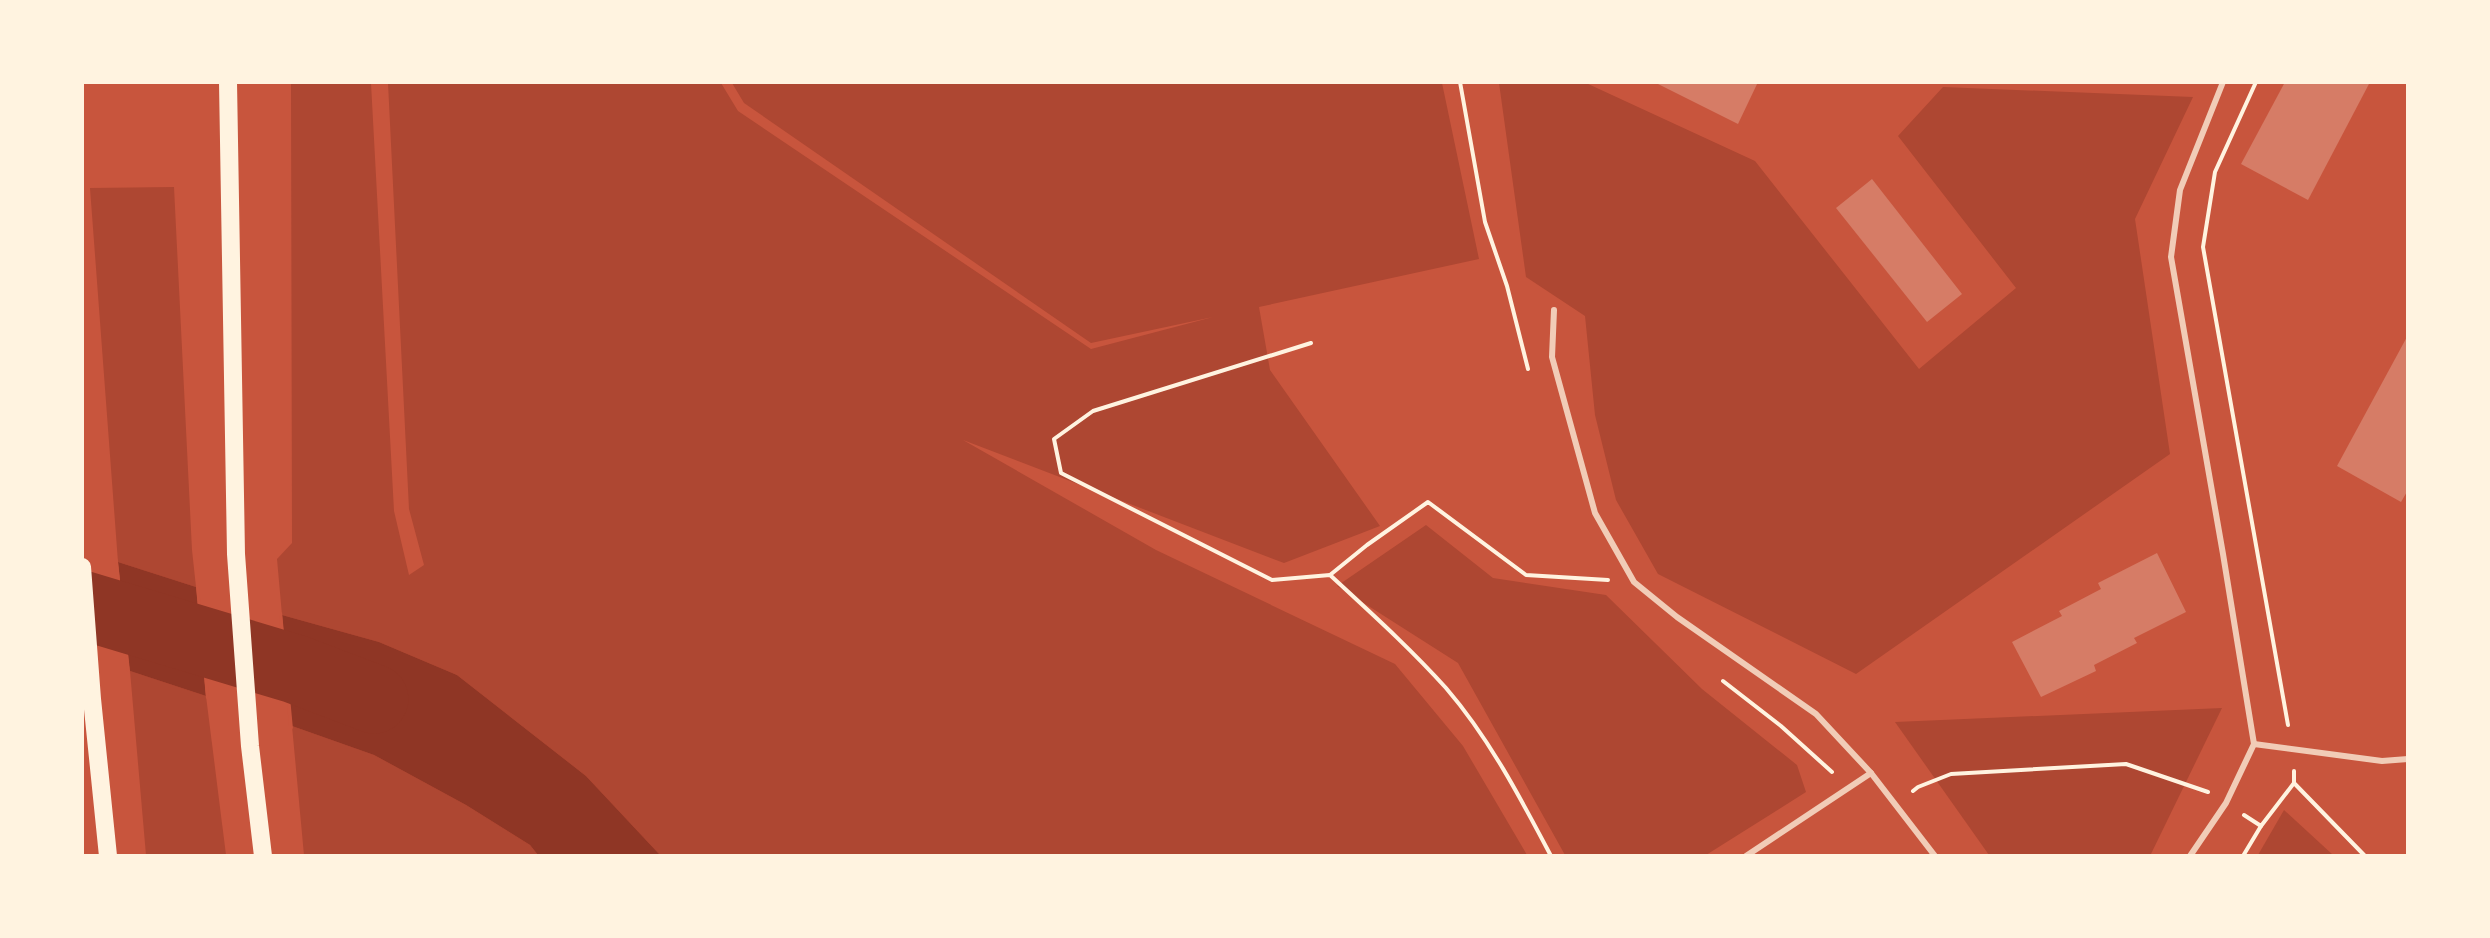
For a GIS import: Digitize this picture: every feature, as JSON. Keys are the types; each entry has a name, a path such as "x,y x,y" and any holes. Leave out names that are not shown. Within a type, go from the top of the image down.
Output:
{"highway":[{"path":"228,82 236,554 250,746 262,855"},
{"path":"82,567 92,699 108,855"}],"street":[{"path":"2190,855 2226,803 2254,744 2171,257 2180,190 2223,82"},
{"path":"1554,310 1552,357 1594,513 1634,582 1677,617 1816,714 1871,772 1935,855"},
{"path":"2254,744 2382,761 2408,759"},
{"path":"1746,855 1871,772"}],"path":[{"path":"1460,82 1485,222 1507,286"},
{"path":"2243,855 2261,826 2294,783 2294,750 2203,247 2214,172 2256,82"},
{"path":"1311,343 1092,411 1054,439 1061,473 1272,580 1330,576 1367,545 1428,502 1526,574 1634,582"},
{"path":"1330,576 1415,655 1447,690 1507,773 1551,855"},
{"path":"1896,804 1918,787 1951,774 2126,764 2203,788 2261,826"},
{"path":"2294,783 2365,855"}],"shaded area":[{"path":"291,83 371,83 394,511 409,575 424,565 409,509 388,83 721,83 738,111 1091,349 1213,317 1091,343 744,103 732,83 1442,83 1479,259 1259,307 1270,370 1380,526 1284,563 963,440 1156,550 1395,664 1463,746 1527,855 660,855 586,776 457,675 379,642 282,615 277,559 292,543"},
{"path":"1499,83 1586,83 1755,161 1919,369 2016,288 1898,136 1943,87 2193,97 2135,219 2170,454 1856,674 1658,574 1616,500 1595,415 1585,316 1526,277"},
{"path":"174,187 192,550 196,587 118,562 90,188"},
{"path":"1426,525 1493,578 1606,595 1702,689 1797,765 1806,792 1706,855 1565,855 1458,663 1337,586"},
{"path":"118,562 196,587 206,696 130,671"},
{"path":"282,615 379,642 457,675 586,776 660,855 538,855 530,845 466,805 374,755 292,726"},
{"path":"130,671 206,696 226,855 146,855"},
{"path":"2222,708 2150,856 1989,855 1895,722"},
{"path":"292,726 374,755 466,805 530,845 538,855 304,855"},
{"path":"2284,810 2333,855 2258,855"}],"pier":[{"path":"118,559 130,674 127,671 115,563"},
{"path":"196,584 199,587 209,696 206,699"},
{"path":"282,612 293,729 289,726 279,616"}],"building":[{"path":"1654,82 1758,82 1738,124"},
{"path":"2285,82 2370,82 2308,200 2241,164"},
{"path":"1872,179 1962,294 1927,322 1836,208"},
{"path":"2408,335 2408,490 2401,502 2337,466"},
{"path":"2157,553 2186,612 2134,638 2137,643 2094,665 2096,671 2041,697 2012,642 2062,616 2059,611 2101,589 2098,583"}],"waterway":[{"path":"82,605 295,669 374,699"}]}
